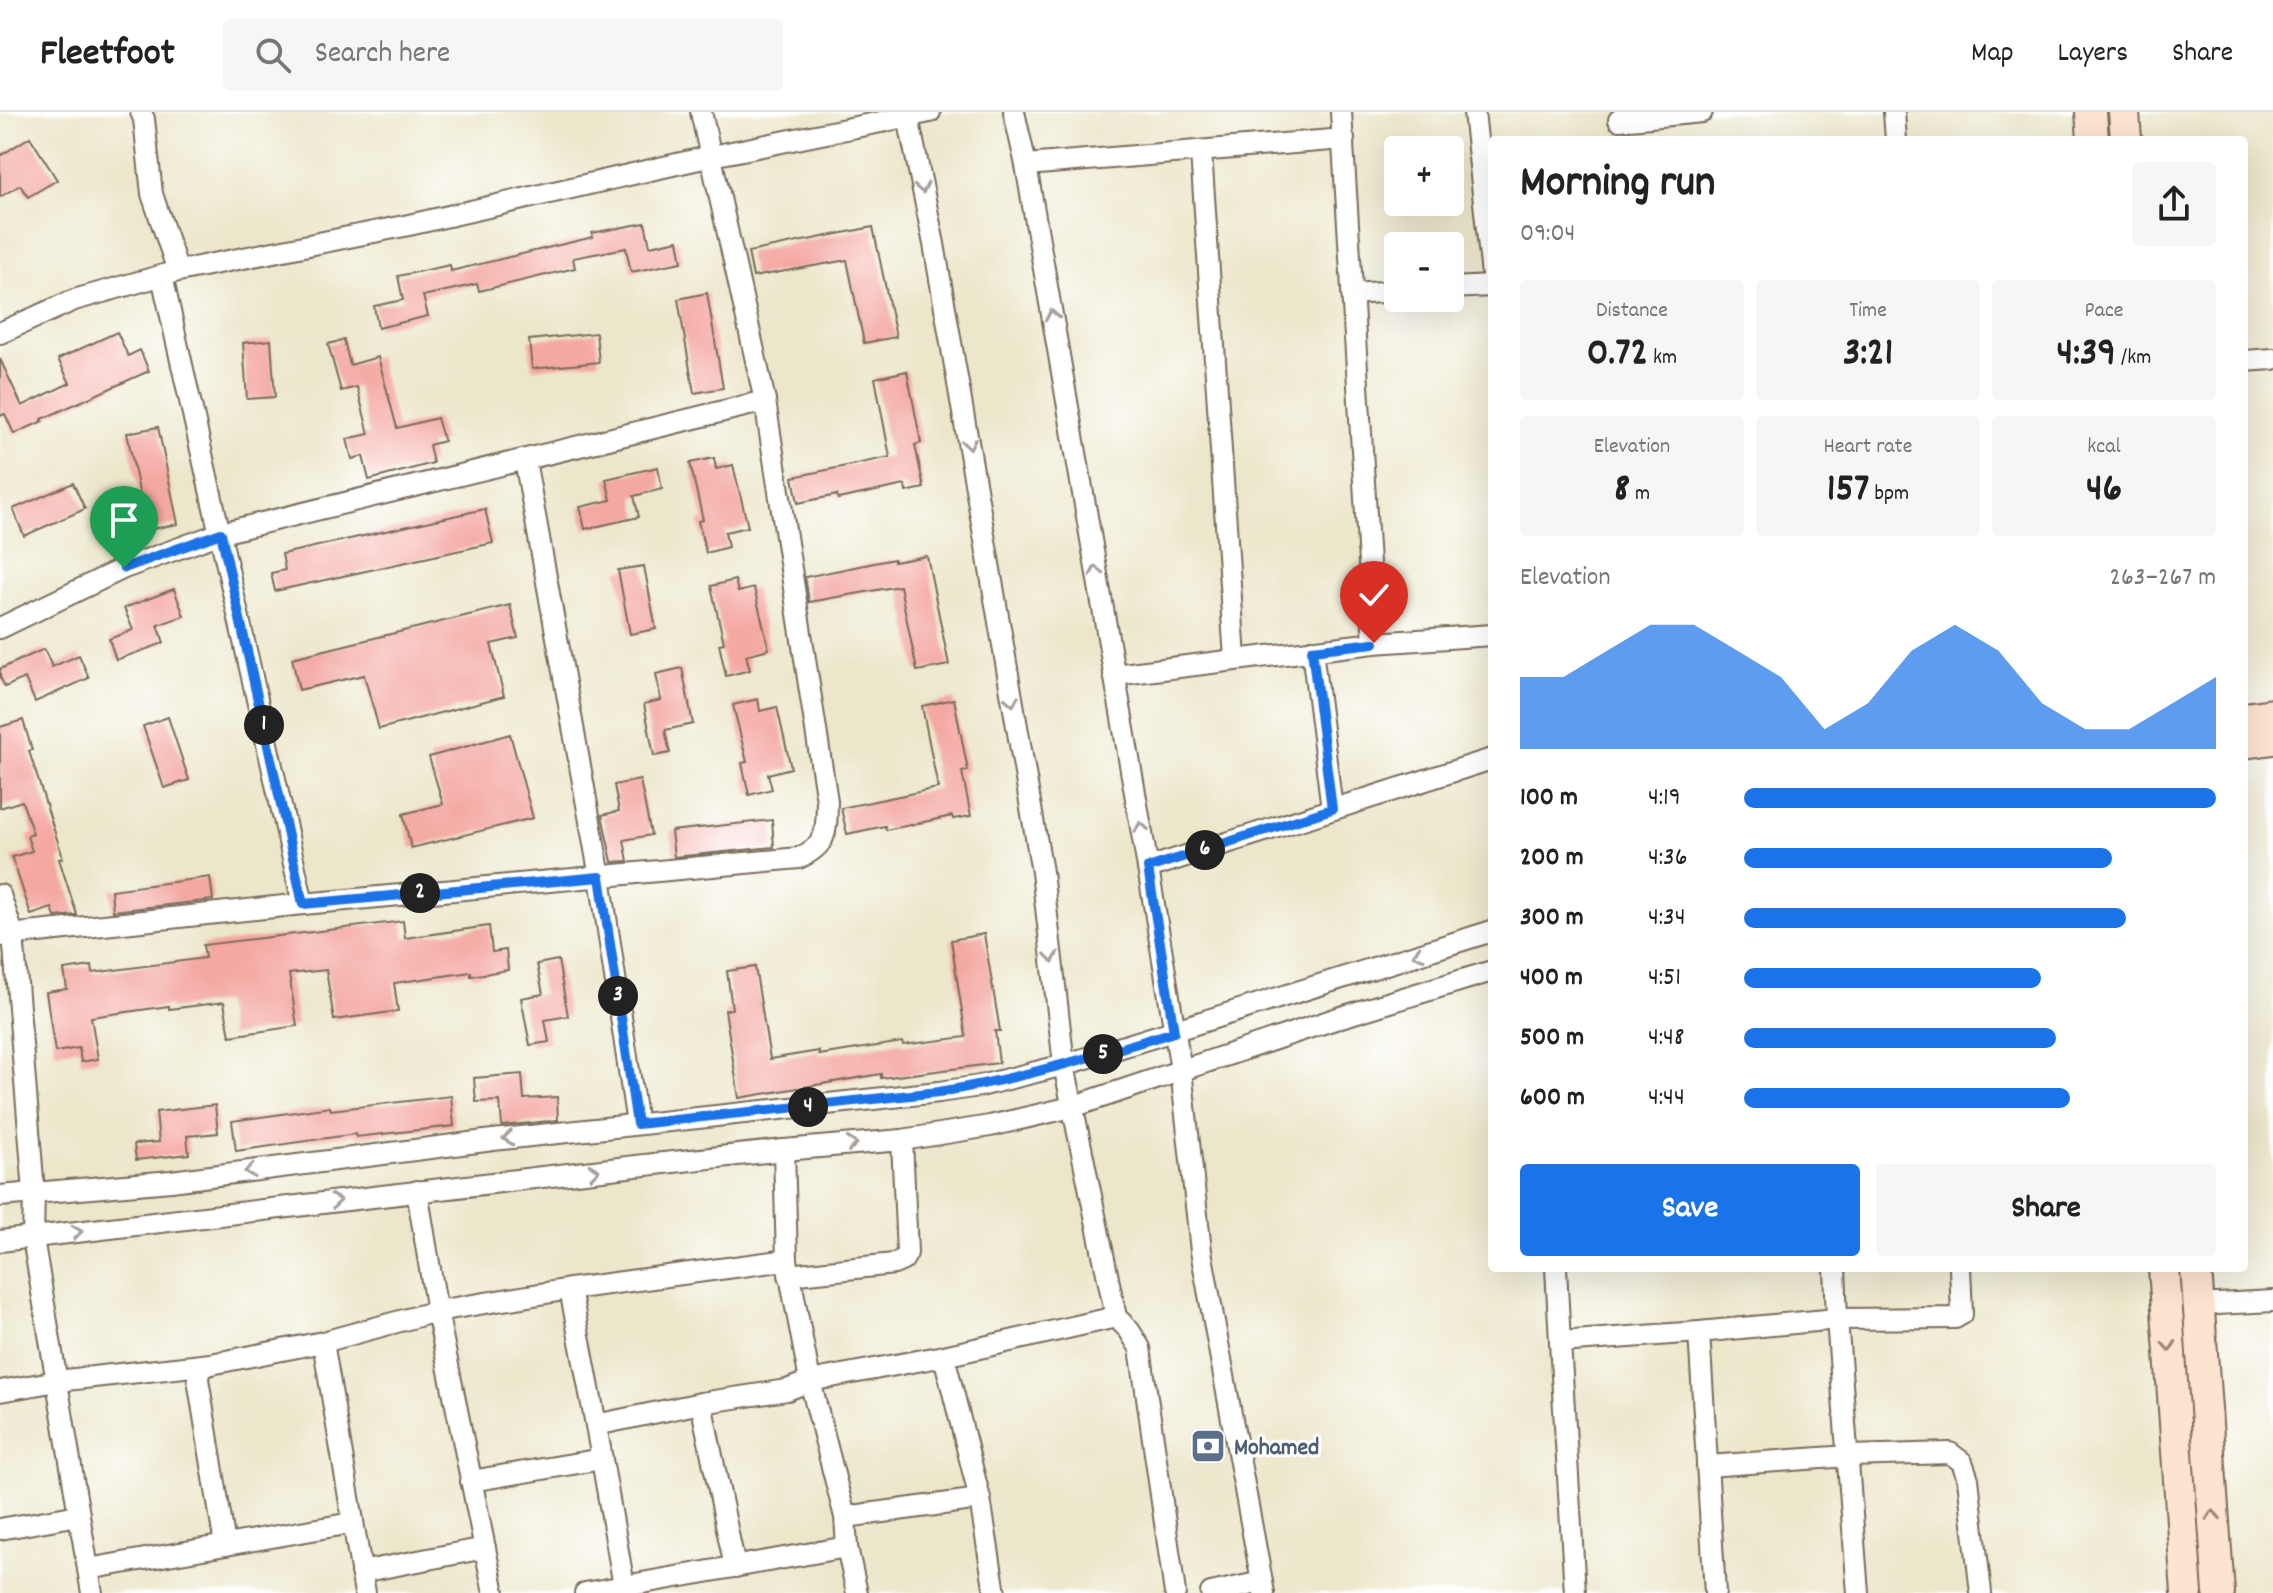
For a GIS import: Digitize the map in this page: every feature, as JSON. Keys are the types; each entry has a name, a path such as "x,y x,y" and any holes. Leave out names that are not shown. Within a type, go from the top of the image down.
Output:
{"main road":[{"path":"2091,112 2093,136"},
{"path":"2124,112 2126,136"},
{"path":"2248,717 2273,714"},
{"path":"2248,742 2273,739"},
{"path":"2164,1272 2187,1593"},
{"path":"2196,1272 2219,1593"}],"street":[{"path":"141,112 152,194 221,533 303,904"},
{"path":"6,935 799,858 817,850 826,829 827,801 765,401 701,112"},
{"path":"0,333 74,300 170,273 409,225 907,114 930,112"},
{"path":"1014,112 1026,165 1148,868 1181,1070 1201,1251 1263,1587 1211,1593"},
{"path":"1341,112 1374,643"},
{"path":"1474,112 1488,218"},
{"path":"1619,124 1702,112"},
{"path":"1894,112 1896,136"},
{"path":"907,114 934,244 1042,872 1064,1065 1116,1317 1140,1348 1175,1593"},
{"path":"1026,165 1344,139"},
{"path":"1201,152 1235,659"},
{"path":"1464,287 1488,286"},
{"path":"1352,294 1384,292"},
{"path":"2248,361 2273,359"},
{"path":"0,628 124,568 221,533 765,401"},
{"path":"525,460 600,877 637,1124"},
{"path":"1114,675 1374,643 1488,635"},
{"path":"1312,650 1332,809"},
{"path":"1148,868 1488,760"},
{"path":"0,895 34,1192 33,1238 92,1593"},
{"path":"0,1196 171,1181 980,1086 1174,1032 1488,932"},
{"path":"0,1241 417,1191 902,1140 990,1126 1072,1107 1341,1017 1488,972"},
{"path":"0,1391 57,1381 211,1364 323,1342 437,1311 570,1289 788,1268 894,1264 903,1260 907,1253 902,1140"},
{"path":"784,1150 788,1268 810,1381 845,1517 847,1547 857,1593"},
{"path":"417,1191 437,1311 494,1593"},
{"path":"1556,1272 1575,1593"},
{"path":"1835,1272 1858,1593 1836,1593"},
{"path":"1560,1342 1837,1319 1955,1318 1962,1314 1960,1272"},
{"path":"570,1289 624,1586"},
{"path":"2198,1305 2273,1301"},
{"path":"596,1425 701,1403 787,1390 810,1381 944,1356 1116,1317"},
{"path":"1699,1332 1715,1593"},
{"path":"323,1342 365,1593"},
{"path":"944,1356 980,1499 995,1593"},
{"path":"211,1364 200,1369 198,1379 225,1545"},
{"path":"701,1403 735,1567"},
{"path":"1707,1466 1950,1453 1962,1462 1968,1479 1981,1593"},
{"path":"471,1481 602,1459"},
{"path":"845,1517 980,1499"},
{"path":"0,1529 79,1515"},
{"path":"88,1569 352,1523"},
{"path":"585,1593 847,1547"},
{"path":"361,1572 485,1548"}],"building":[{"path":"30,137 57,180 28,197 20,185 0,197 0,156"},
{"path":"645,223 650,246 678,240 682,262 631,272 626,248 573,258 575,268 479,291 477,284 423,296 428,316 378,328 374,306 403,300 398,276 450,265 451,271 593,237 592,233"},
{"path":"873,227 896,337 864,343 847,260 753,277 748,252"},
{"path":"707,293 723,388 694,393 678,299"},
{"path":"117,332 128,356 140,350 149,371 14,434 5,414 0,416 0,359 22,406 70,383 58,359"},
{"path":"596,333 599,362 532,369 529,340"},
{"path":"271,340 275,397 247,399 243,343"},
{"path":"344,340 350,365 378,357 397,428 437,418 444,441 429,445 433,463 369,480 363,456 352,459 347,439 369,434 357,387 341,391 328,344"},
{"path":"907,371 921,443 915,445 924,488 906,492 905,485 838,499 837,495 798,503 793,477 890,457 875,378"},
{"path":"158,427 178,524 147,530 127,433"},
{"path":"714,458 716,469 733,465 748,527 725,532 728,547 706,553 698,521 703,520 690,463"},
{"path":"658,467 662,489 634,496 639,517 585,529 580,507 611,500 606,479"},
{"path":"73,483 85,509 24,536 13,509"},
{"path":"485,509 493,543 275,591 271,573 285,570 282,554"},
{"path":"927,556 949,665 917,671 900,586 809,602 805,577 894,559 894,562"},
{"path":"644,566 656,629 630,634 618,570"},
{"path":"735,580 738,592 754,588 769,649 746,655 750,670 726,676 719,644 724,643 711,586"},
{"path":"174,589 184,616 158,625 164,643 116,660 109,639 133,630 124,608"},
{"path":"510,605 518,638 491,644 504,696 379,729 364,675 299,690 292,658"},
{"path":"44,649 52,667 79,655 89,678 35,702 25,678 5,687 0,669"},
{"path":"682,668 693,724 665,730 670,753 654,756 644,704 661,700 656,674"},
{"path":"758,699 760,711 777,707 791,768 768,774 772,789 749,795 742,763 747,762 733,705"},
{"path":"954,699 968,771 962,772 971,816 953,819 952,816 886,830 885,826 847,834 841,808 938,788 922,706"},
{"path":"168,717 189,780 164,788 143,726"},
{"path":"23,720 32,750 29,751 63,858 59,859 77,915 55,917 52,908 31,915 12,857 32,851 27,836 33,834 22,801 0,808 0,727"},
{"path":"510,734 533,818 411,848 403,814 443,804 429,757"},
{"path":"640,780 651,835 624,840 628,861 612,862 602,815 619,811 614,785"},
{"path":"772,820 774,847 674,857 671,831"},
{"path":"210,877 213,900 113,911 111,890"},
{"path":"403,921 405,938 489,926 492,952 506,950 508,970 394,983 398,1011 334,1020 326,970 289,974 297,1026 230,1036 224,1002 169,1009 169,1006 91,1017 98,1059 81,1062 79,1048 55,1052 46,992 67,989 64,970 92,966 93,973 205,958 203,945"},
{"path":"984,934 1000,1031 995,1031 999,1063 881,1078 881,1074 739,1098 725,1010 732,1009 727,971 755,967 770,1059 819,1051 819,1055 902,1042 903,1045 966,1037 951,940"},
{"path":"558,960 568,1016 545,1020 549,1042 530,1045 521,998 543,994 537,964"},
{"path":"522,1074 524,1099 557,1097 558,1120 502,1126 500,1101 476,1102 474,1078"},
{"path":"451,1096 454,1126 356,1137 355,1134 236,1151 232,1121 330,1107 331,1110"},
{"path":"215,1105 218,1133 187,1136 189,1154 136,1160 134,1144 159,1142 156,1112"}],"place":[{"name":"Mohamed","path":"1208,1446"}],"route":[{"path":"124,568 221,533 303,904 600,877 637,1124 980,1086 1174,1032 1148,868 1332,809 1312,650 1374,643"}]}
